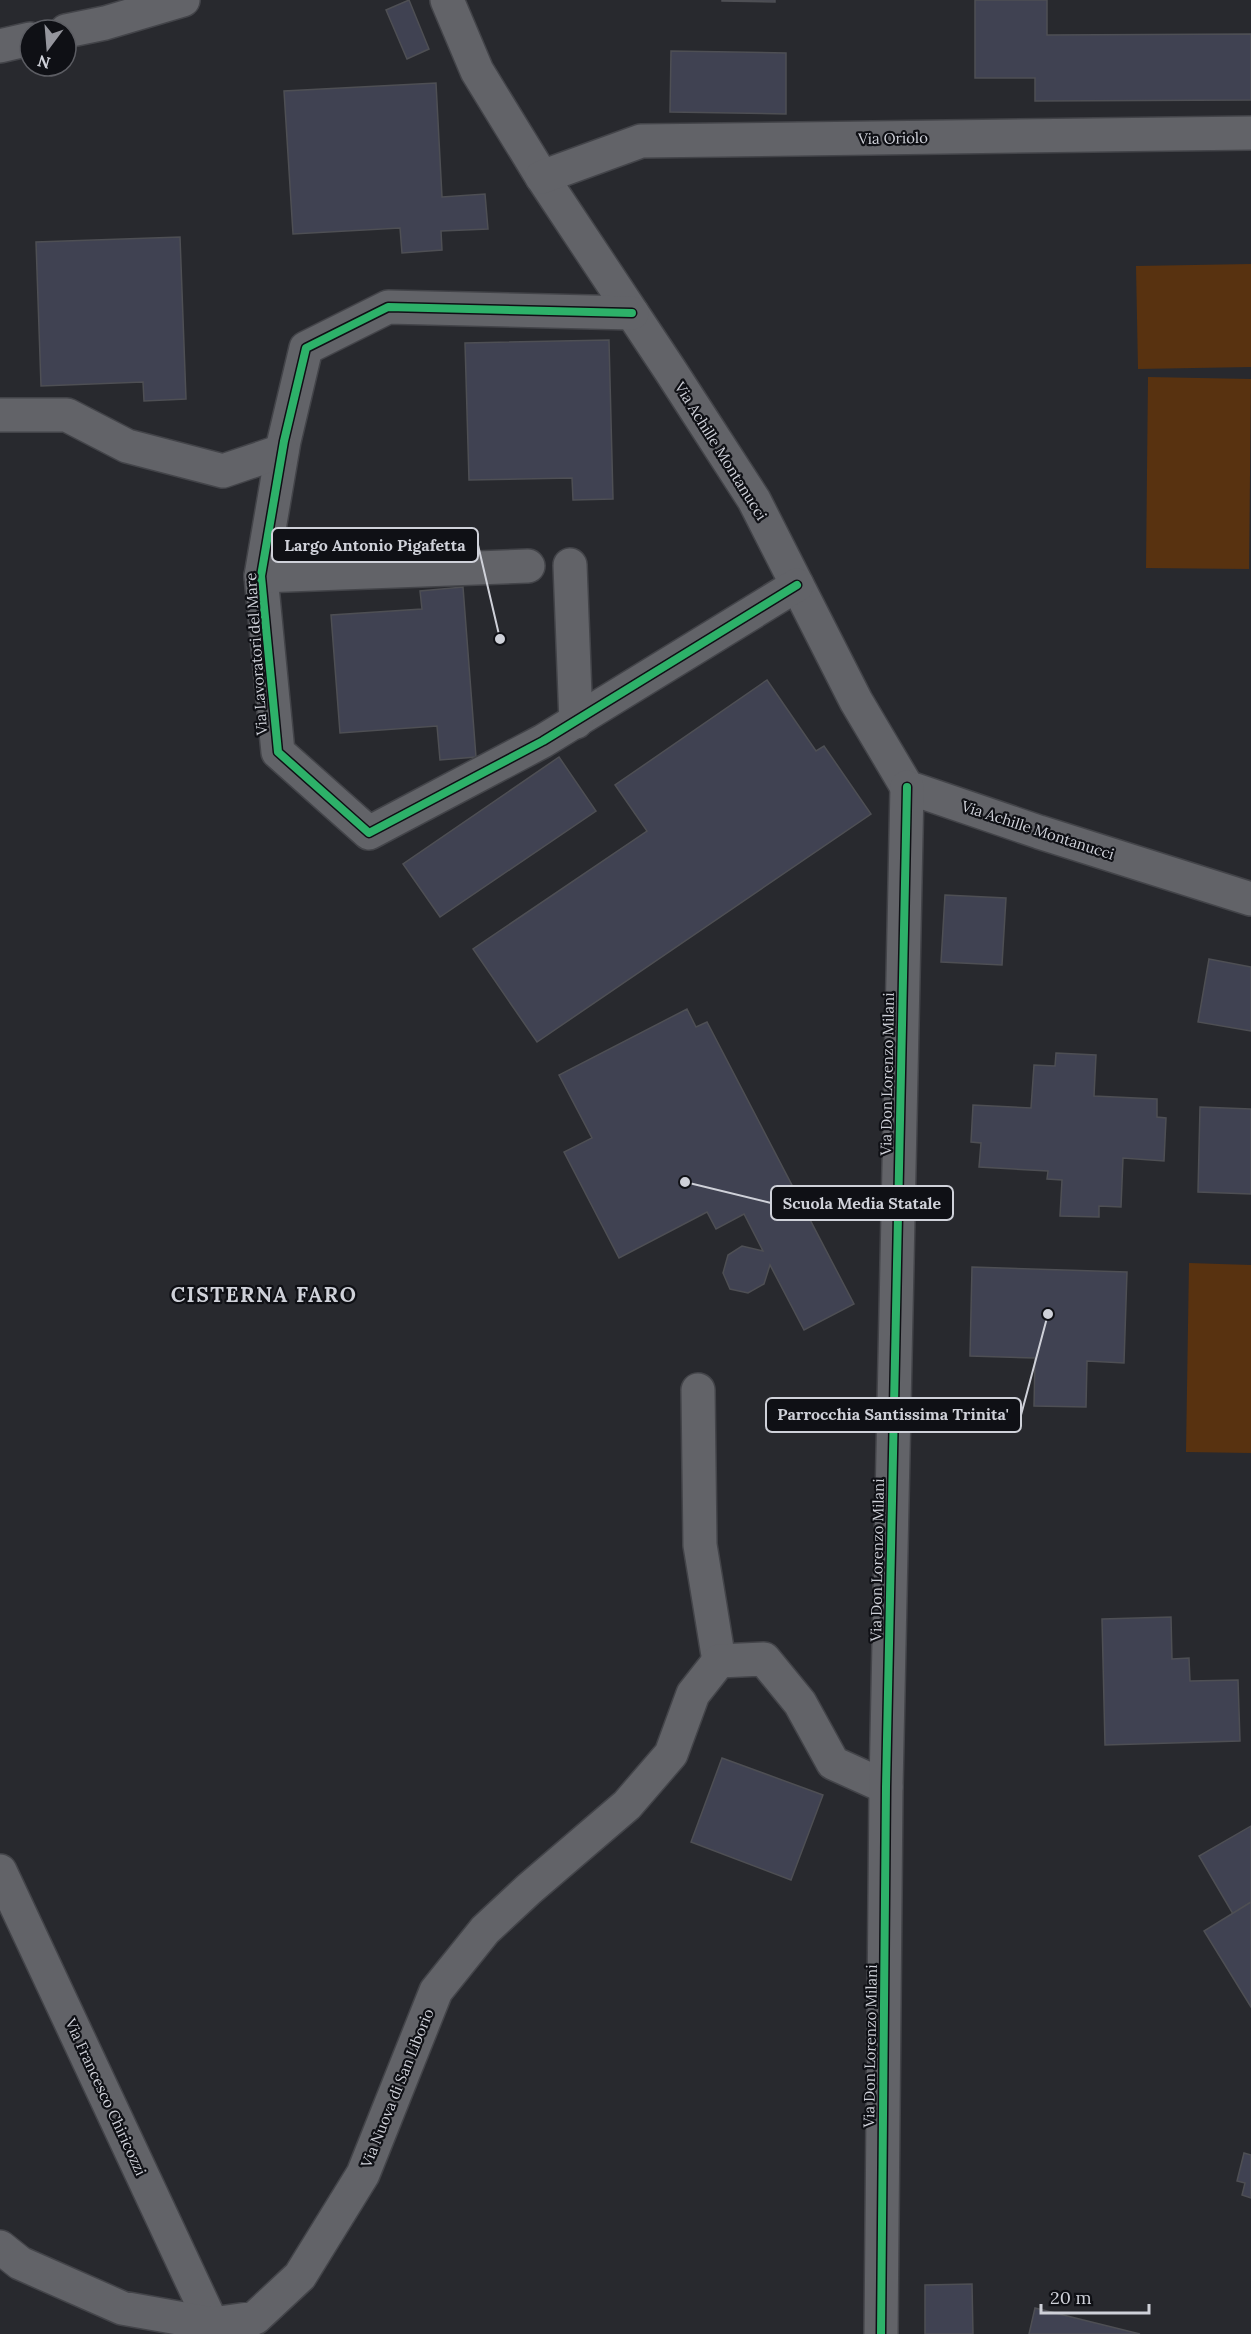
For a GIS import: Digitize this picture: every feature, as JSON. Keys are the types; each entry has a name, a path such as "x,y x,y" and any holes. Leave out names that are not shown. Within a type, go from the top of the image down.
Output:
{"street":[{"path":"78,29 183,0"},
{"name":"Via Achille Montanucci","path":"447,0 477,71 542,177 754,500 856,701 907,786 1039,832 1251,899"},
{"path":"0,46 18,42"},
{"name":"Via Oriolo","path":"542,177 641,141 1251,133"},
{"name":"Via Lavoratori del Mare","path":"632,313 388,307 306,348 282,451 261,576 278,752 369,833 576,722 798,585"},
{"path":"0,415 67,415 127,446 223,471 282,451"},
{"path":"570,565 576,722"},
{"path":"261,576 528,566"},
{"name":"Via Don Lorenzo Milani","path":"881,2334 886,1787 907,786"},
{"path":"698,1390 700,1545 719,1661 764,1659 800,1703 833,1763 886,1787"},
{"name":"Via Nuova di San Liborio","path":"0,2247 20,2263 122,2308 212,2324 255,2318 300,2276 363,2174 436,1990 486,1930 529,1888 627,1805 671,1754 693,1694 719,1661"},
{"name":"Via Francesco Chiricozzi","path":"0,1871 212,2324"}],"shaded area":[{"path":"1251,264 1251,367 1138,369 1136,266"},
{"path":"1148,377 1251,379 1249,569 1146,568"},
{"path":"1189,1263 1251,1265 1251,1453 1186,1452"}],"building":[{"path":"409,0 429,49 407,59 386,10"},
{"path":"775,0 775,2 722,1"},
{"path":"975,0 1047,0 1047,35 1251,34 1251,100 1035,101 1035,78 975,78"},
{"path":"671,51 786,53 786,114 670,112"},
{"path":"436,83 442,197 485,194 488,229 441,231 442,250 402,253 400,228 293,234 284,91"},
{"path":"180,237 186,399 144,401 143,382 41,386 36,242"},
{"path":"609,340 613,499 573,500 572,478 469,480 465,343"},
{"path":"463,587 476,757 440,760 437,726 340,733 331,615 422,609 420,591"},
{"path":"767,680 816,751 824,746 871,814 537,1042 473,949 647,831 615,785"},
{"path":"559,757 596,811 440,917 403,864"},
{"path":"945,895 1006,898 1002,965 941,962"},
{"path":"1209,959 1251,967 1251,1031 1198,1022"},
{"path":"687,1009 696,1027 707,1022 854,1304 804,1330 770,1265 764,1284 748,1293 730,1289 723,1273 728,1255 742,1246 763,1251 744,1214 716,1229 707,1212 619,1258 564,1152 592,1138 559,1075"},
{"path":"1056,1053 1096,1055 1094,1096 1157,1099 1157,1117 1166,1118 1164,1161 1123,1158 1121,1207 1099,1206 1099,1217 1060,1216 1062,1180 1047,1179 1048,1171 979,1167 981,1143 971,1142 973,1105 1031,1108 1034,1065 1055,1066"},
{"path":"1200,1107 1251,1109 1251,1194 1198,1192"},
{"path":"972,1267 1127,1272 1124,1363 1087,1361 1086,1407 1034,1406 1035,1358 970,1356"},
{"path":"1171,1617 1172,1659 1189,1658 1190,1681 1238,1680 1240,1741 1105,1745 1102,1619"},
{"path":"722,1758 823,1795 791,1880 691,1842"},
{"path":"1251,1826 1251,1902 1233,1914 1199,1856"},
{"path":"1251,1902 1251,2007 1204,1931"},
{"path":"1244,2153 1251,2155 1251,2198 1242,2195 1245,2183 1237,2181"},
{"path":"972,2284 973,2334 925,2334 925,2285"},
{"path":"1035,2308 1140,2334 1029,2334"}],"cycle path":[{"path":"632,313 388,307 306,348 284,441 261,576 278,752 369,833 543,741 797,585"},
{"path":"881,2334 886,1787 907,787"}],"place":[{"name":"Largo Antonio Pigafetta","path":"500,639"},
{"name":"Scuola Media Statale","path":"685,1182"},
{"name":"Parrocchia Santissima Trinita'","path":"1048,1314"}],"district":[{"name":"CISTERNA FARO","path":"264,1294"}]}
